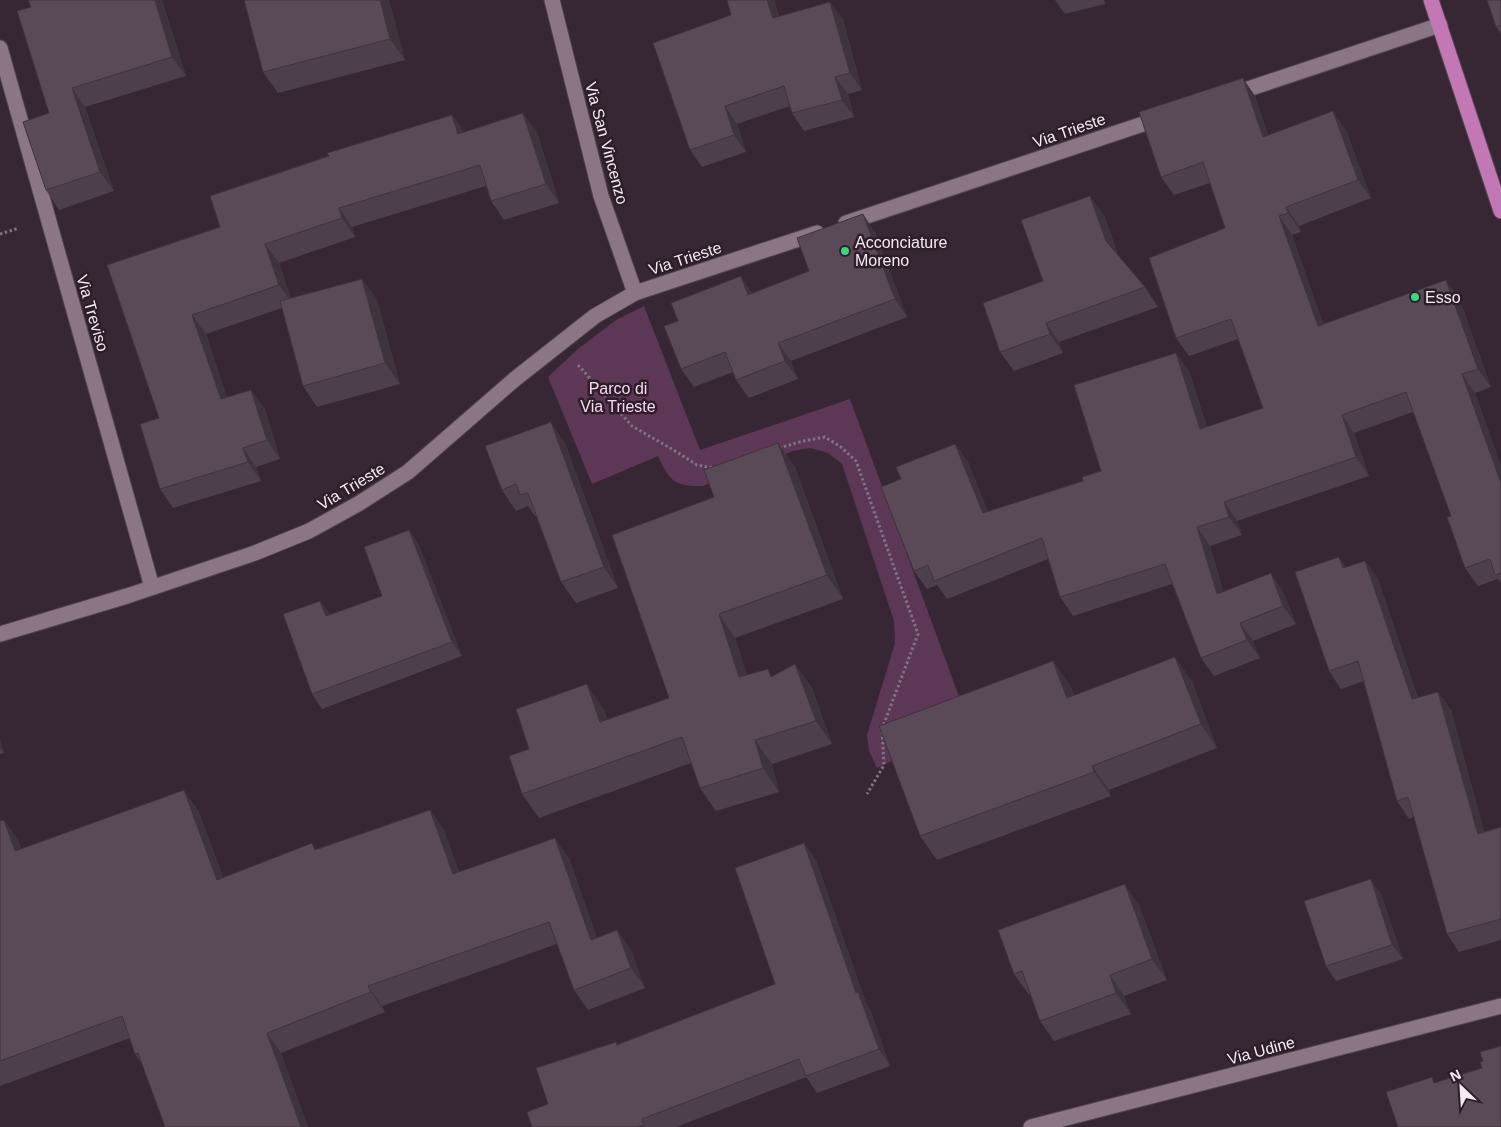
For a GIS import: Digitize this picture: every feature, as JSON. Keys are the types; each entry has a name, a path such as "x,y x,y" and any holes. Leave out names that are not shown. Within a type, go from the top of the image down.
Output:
{"main road":[{"path":"1431,0 1501,211"}],"street":[{"name":"Via San Vincenzo","path":"552,0 601,196 635,294"},
{"path":"1220,98 1440,25"},
{"name":"Via Treviso","path":"0,48 152,587"},
{"name":"Via Trieste","path":"0,634 254,553 309,531 358,504 408,472 552,349 595,316 635,294 1172,114"},
{"name":"Via Udine","path":"1031,1127 1501,1006"}],"path":[{"path":"0,234 19,228"},
{"path":"552,349 574,360 632,426 697,465 713,468 722,466"},
{"path":"776,449 825,437 841,447 856,461 918,634 882,729 884,765 867,794"}],"green space":[{"name":"Parco di Via Trieste","path":"644,306 700,450 850,399 961,702 895,759 877,768 869,751 867,735 895,643 894,621 842,464 828,453 810,448 793,451 703,486 693,486 679,483 669,476 658,456 592,484 548,377 578,349 616,320"}],"building":[{"path":"28,0 155,0 172,57 72,88 100,172 46,190 23,122 49,113 17,11 31,7"},
{"path":"244,0 380,0 390,39 263,72"},
{"path":"727,0 767,0 773,18 830,2 850,73 835,77 842,100 792,113 784,86 725,106 734,135 690,150 653,43 731,15"},
{"path":"1487,0 1501,0 1501,25 1496,27"},
{"path":"1243,78 1263,137 1333,111 1358,180 1286,207 1288,213 1279,216 1318,326 1446,280 1478,369 1462,374 1501,483 1501,573 1495,575 1490,559 1465,568 1447,517 1451,516 1406,392 1342,415 1356,457 1224,502 1229,517 1197,527 1217,594 1271,573 1283,606 1240,623 1247,640 1201,658 1165,564 1060,597 1042,538 934,581 928,565 914,571 881,487 901,479 896,467 955,444 983,513 1083,481 1082,477 1101,471 1074,385 1176,353 1200,429 1263,408 1231,319 1176,338 1149,258 1225,228 1203,162 1161,177 1139,112"},
{"path":"523,113 546,184 491,201 480,165 339,208 342,218 265,244 279,285 192,315 221,399 251,390 267,440 243,448 248,462 160,489 140,424 159,418 107,265 220,227 210,196 329,156 327,153 452,115 458,134"},
{"path":"1090,196 1106,241 1145,287 1046,323 1050,334 1000,352 983,303 1043,281 1021,220"},
{"path":"863,214 895,299 778,343 785,361 736,380 725,352 681,369 664,326 678,321 671,303 741,276 748,295 809,271 797,238"},
{"path":"362,279 385,363 303,386 280,301"},
{"path":"551,422 604,567 561,582 528,493 520,495 516,484 502,490 485,446"},
{"path":"778,443 827,575 719,614 739,677 768,669 771,677 795,664 816,721 755,740 763,768 700,788 682,737 522,794 509,756 529,749 516,709 587,684 600,722 669,698 612,535 714,497 704,470"},
{"path":"409,530 452,642 312,694 283,614 320,601 326,616 382,596 364,547"},
{"path":"1339,557 1343,568 1365,561 1412,699 1438,692 1478,834 1501,827 1501,919 1447,934 1408,797 1397,801 1358,661 1329,671 1295,572"},
{"path":"1175,657 1201,724 1092,766 1094,772 920,836 879,726 1053,661 1067,698"},
{"path":"184,790 217,880 312,843 315,850 430,810 453,874 555,838 591,940 617,930 631,968 574,990 549,922 368,986 371,992 267,1033 301,1127 165,1127 138,1053 135,1054 122,1016 0,1061 0,821 4,820 15,851"},
{"path":"804,843 856,993 858,992 879,1049 806,1076 799,1059 642,1119 644,1125 636,1127 532,1127 527,1112 548,1104 536,1068 616,1042 617,1045 775,984 735,868"},
{"path":"1371,879 1392,945 1326,966 1304,901"},
{"path":"1125,884 1152,959 1110,975 1116,993 1040,1021 1022,971 1014,974 998,930"},
{"path":"1501,1046 1501,1127 1398,1127 1386,1092 1432,1077 1434,1083 1482,1068 1480,1062 1483,1061 1480,1052"}],"place":[{"name":"Acconciature Moreno","path":"845,251"},
{"name":"Esso","path":"1415,297"}]}
